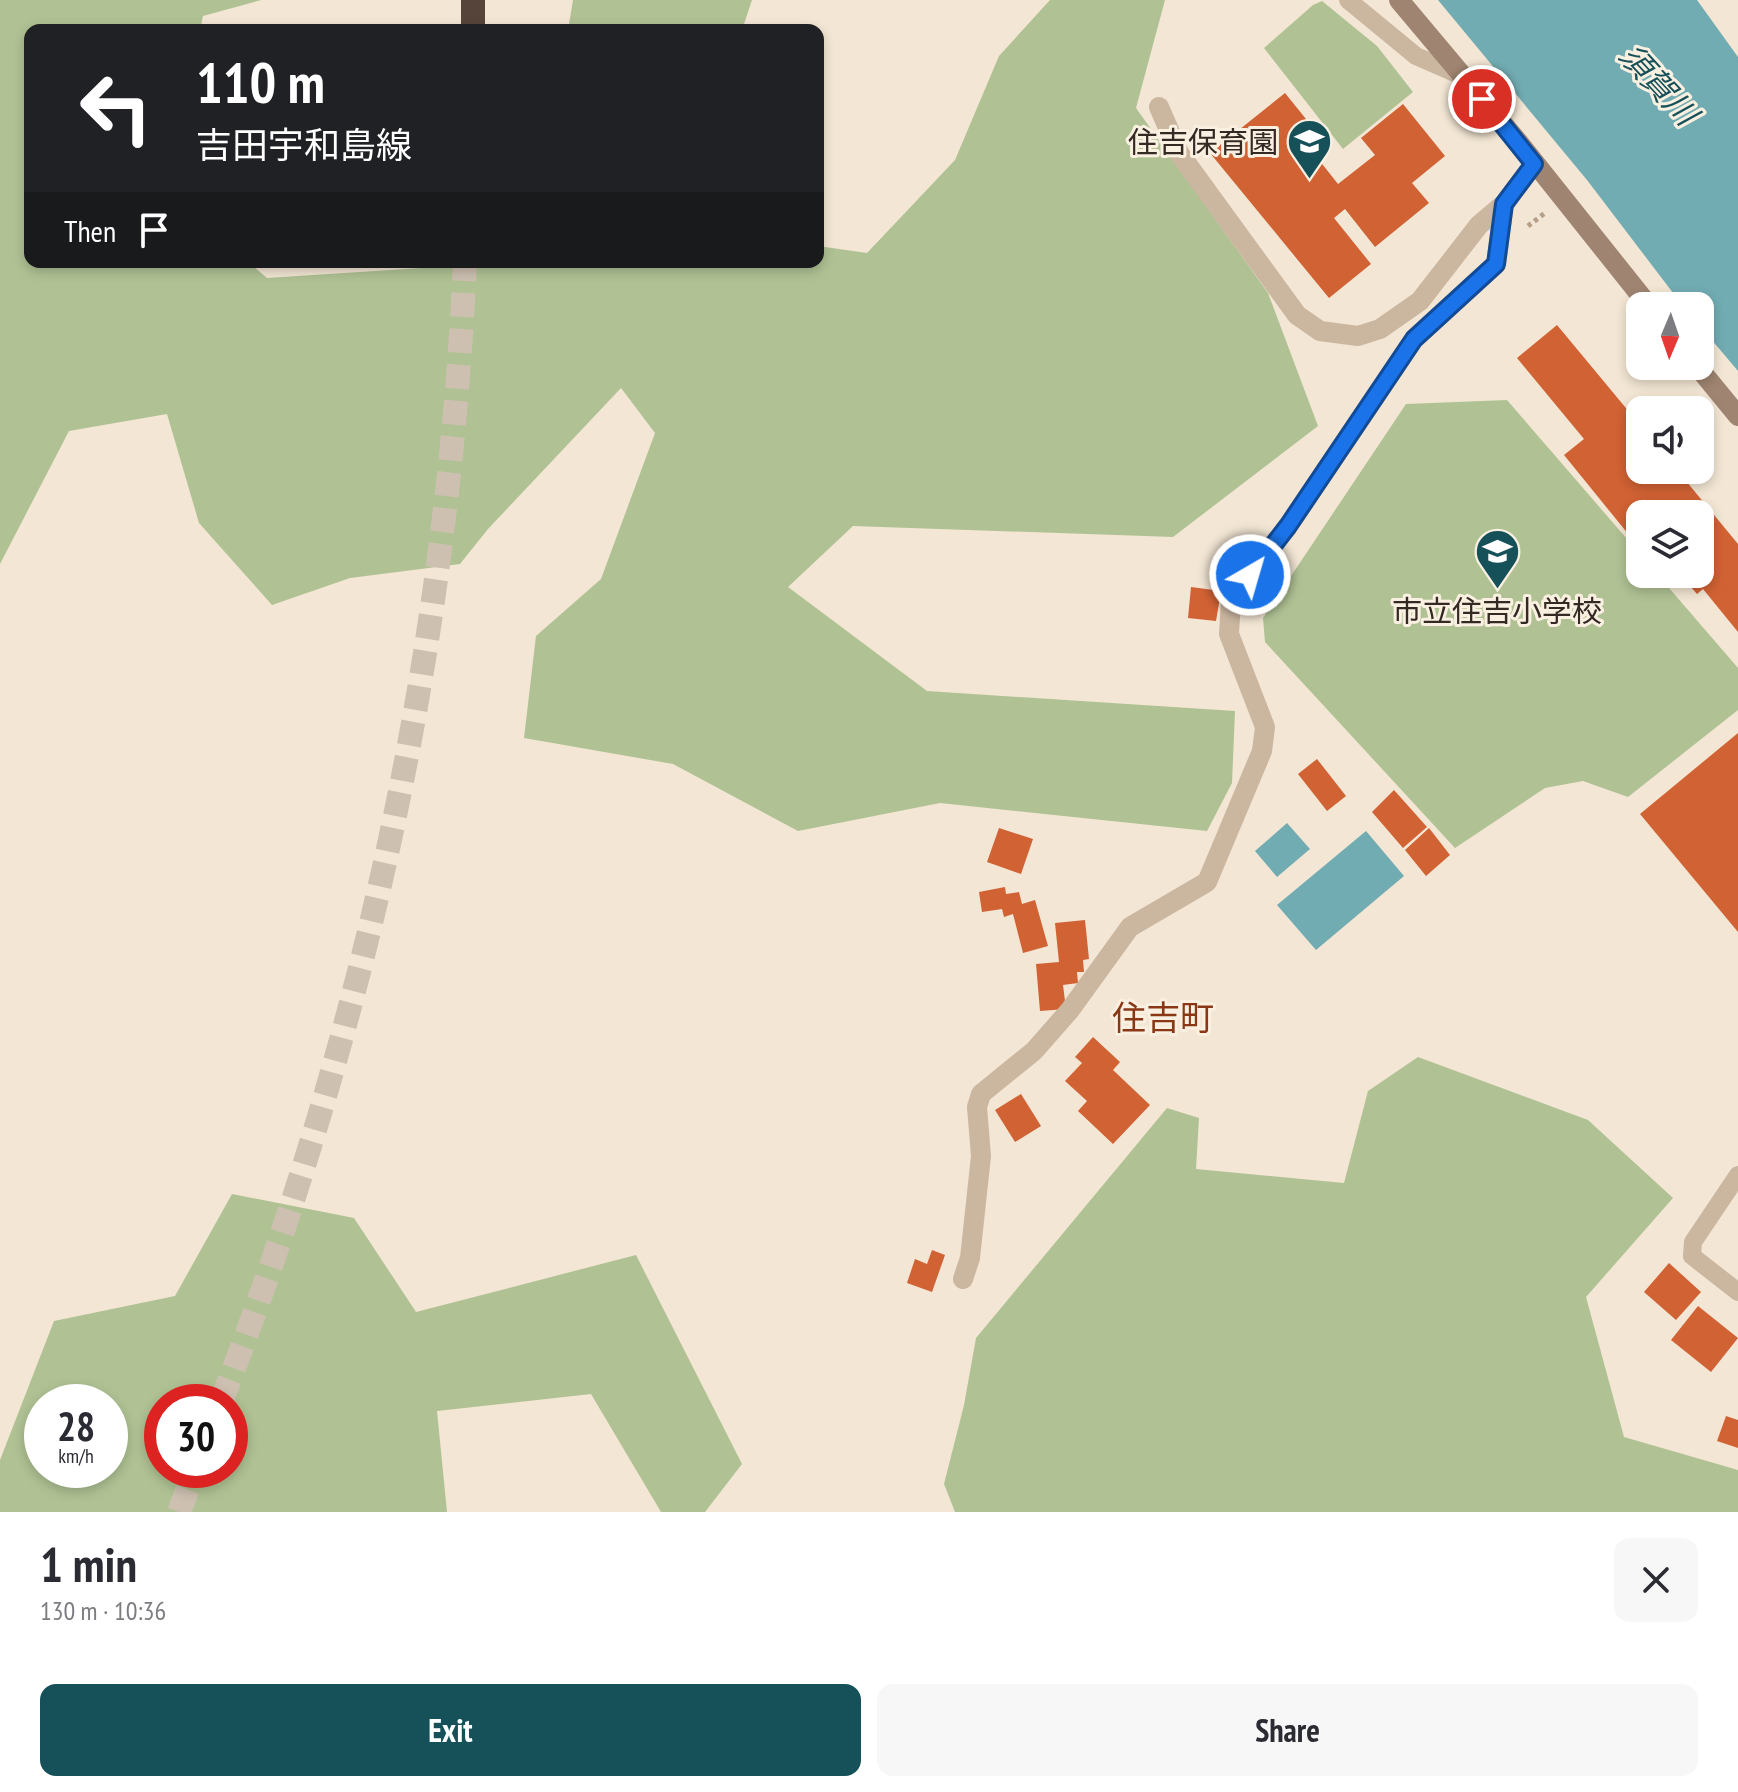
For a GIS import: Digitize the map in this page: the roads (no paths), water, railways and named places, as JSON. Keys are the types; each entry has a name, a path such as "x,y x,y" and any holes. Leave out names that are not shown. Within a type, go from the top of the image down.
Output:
{"main road":[{"path":"1399,0 1638,292"},
{"path":"1708,380 1738,416"}],"street":[{"path":"1159,107 1179,153 1297,315 1320,331 1358,336 1380,329 1420,301 1479,225 1504,204 1534,164"},
{"path":"963,1279 970,1258 981,1156 977,1107 981,1094 1034,1051 1070,1010 1130,927 1207,882 1262,751 1265,727 1229,634 1231,600 1288,526 1414,339 1496,264 1504,204"}],"lane":[{"path":"1348,0 1416,56 1464,77"},
{"path":"1738,1175 1693,1242 1692,1256 1738,1292"}],"water":[{"name":"須賀川","path":"1438,0 1697,0 1738,57 1738,371 1714,343 1714,292 1672,292 1587,180"},
{"path":"1287,823 1310,849 1277,877 1255,851"},
{"path":"1366,831 1404,876 1316,950 1277,905"}],"tunnel":[{"path":"228,1384 271,1265 316,1126 356,985 390,842 418,698 440,553 455,408 465,268"},
{"path":"179,1512 188,1488"}],"place":[{"name":"住吉保育園","path":"1309,180"},
{"name":"市立住吉小学校","path":"1497,591"}],"district":[{"name":"住吉町","path":"1163,1017"}]}
